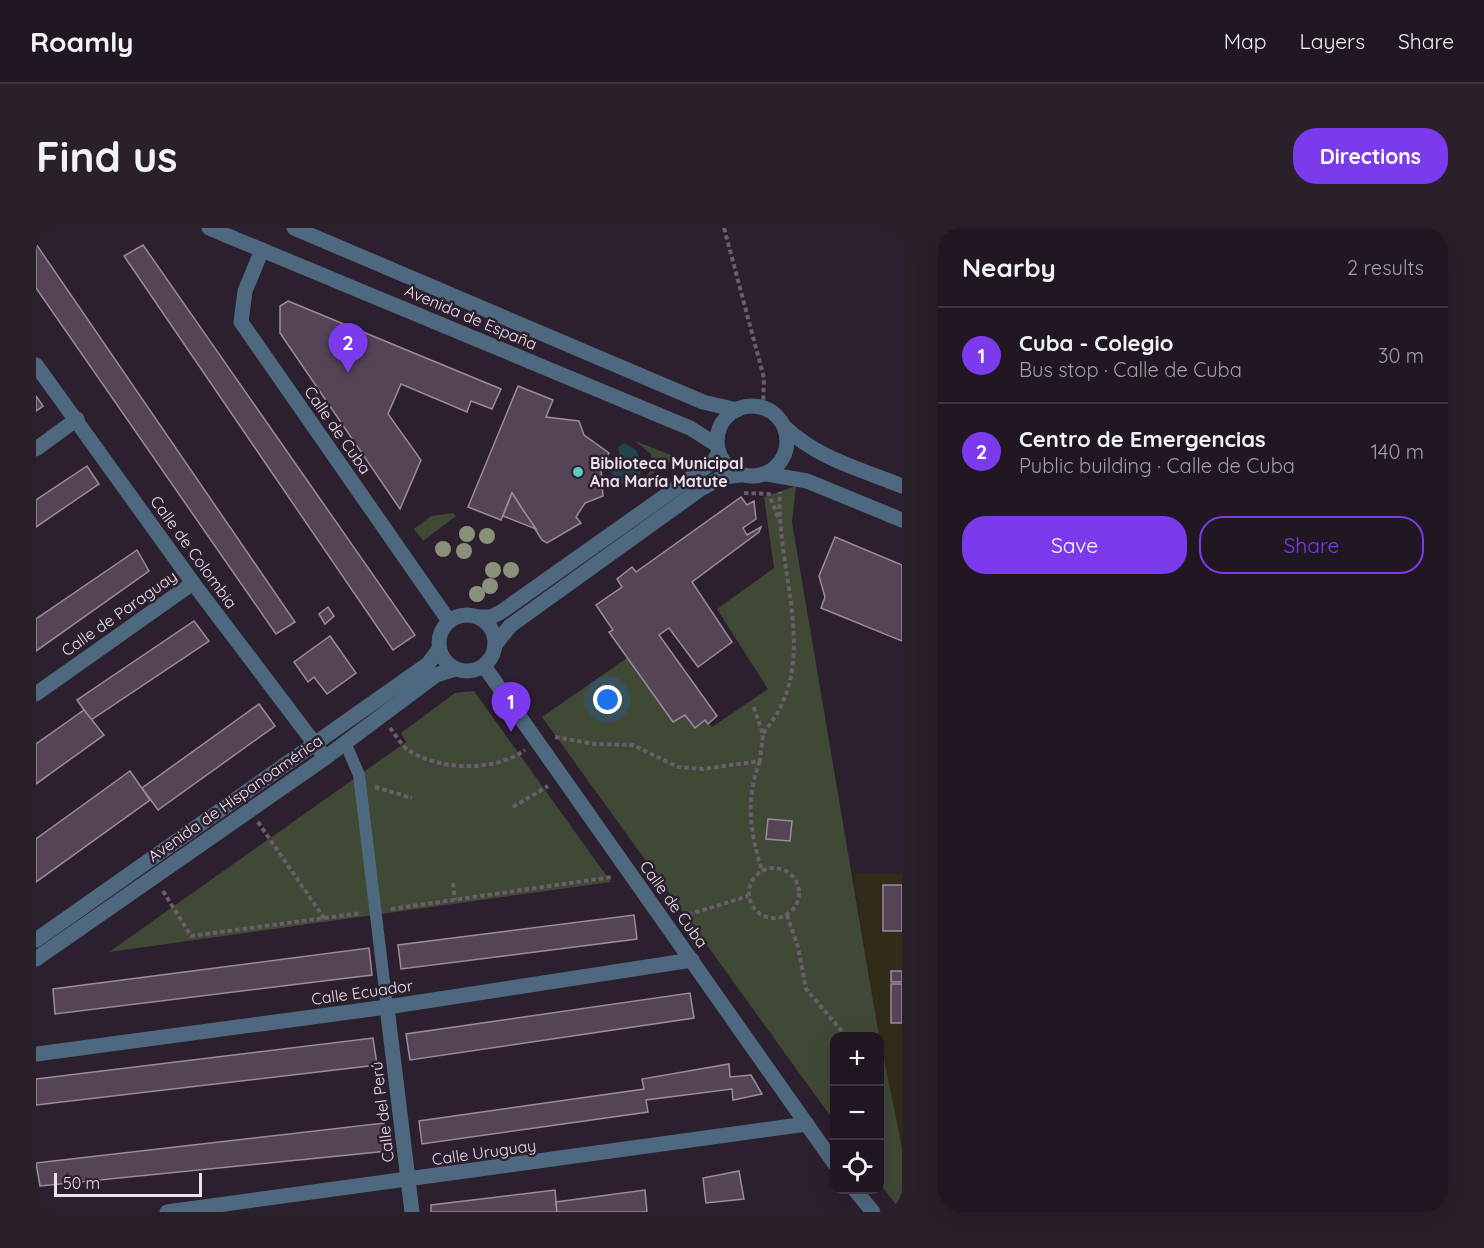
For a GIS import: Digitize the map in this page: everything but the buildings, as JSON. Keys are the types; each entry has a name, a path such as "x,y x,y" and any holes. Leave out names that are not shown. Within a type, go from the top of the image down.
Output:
{"street":[{"name":"Avenida de España","path":"209,228 679,423 718,448"},
{"name":"Avenida de España","path":"294,228 702,402 737,410"},
{"name":"Calle de Cuba","path":"262,250 245,291 241,322 449,621"},
{"name":"Calle de Colombia","path":"36,365 193,583 325,758"},
{"path":"478,617 491,628 495,645 494,653 484,666 470,671 455,669 448,664 439,649 440,633 449,621 463,615 491,617 501,612 713,462 722,424 737,410 745,407 763,407 772,412 799,441 819,452 902,486"},
{"path":"36,449 77,419"},
{"path":"774,475 787,449 785,427"},
{"path":"718,448 726,465 740,475"},
{"path":"495,645 510,626 702,488 723,477 774,475 807,481 902,520"},
{"name":"Calle de Paraguay","path":"36,694 193,583"},
{"name":"Avenida de Hispanoamérica","path":"36,940 428,664 439,649"},
{"name":"Calle de Cuba","path":"484,666 830,1157"},
{"name":"Avenida de Hispanoamérica","path":"36,959 325,758 436,675 455,669"},
{"path":"345,742 360,783 387,1007"},
{"name":"Calle Ecuador","path":"36,1054 387,1007 692,960"},
{"name":"Calle del Perú","path":"387,1007 412,1212"},
{"name":"Calle Uruguay","path":"167,1212 408,1181 807,1124"},
{"path":"858,1194 873,1212"}],"path":[{"path":"724,228 764,378 763,407"},
{"path":"763,734 777,717 790,689 795,651 792,601 778,518 774,475"},
{"path":"737,492 770,494 778,518"},
{"path":"753,705 763,734 760,761 750,795 749,816 762,871"},
{"path":"381,716 407,749 450,764 476,766 495,764 514,758 555,736 595,744 633,745 678,767 703,769 760,761"},
{"path":"513,807 561,777"},
{"path":"360,783 412,798"},
{"path":"250,810 324,918"},
{"path":"773,868 782,869 795,879 799,886 798,903 786,915 770,919 762,916 751,904 748,896 752,880 762,871 773,868"},
{"path":"453,883 455,900"},
{"path":"667,926 686,914 748,896"},
{"path":"786,915 798,946 806,989 843,1032"}],"shaded area":[{"path":"853,874 902,874 902,1146 884,1070 884,1032 878,1032"}],"green space":[{"path":"635,441 676,457 642,481 653,468 651,454"},
{"path":"796,486 792,522 878,1032 830,1032 830,1115 542,717 627,658 673,722 685,715 695,727 705,720 712,727 768,689 717,609 774,568 764,497"},
{"path":"453,513 456,516 423,541 414,529 431,516"},
{"path":"474,691 611,882 109,952 406,742 401,733 455,693"},
{"path":"884,1059 902,1148 902,1212 884,1189"}],"water":[{"path":"624,443 636,450 643,466 639,476 629,486 618,483 612,473 620,459 618,447"}],"place":[{"name":"Centro de Emergencias","path":"348,373"},
{"name":"Biblioteca Municipal Ana María Matute","path":"578,472"},
{"name":"Cuba - Colegio","path":"511,732"}]}
